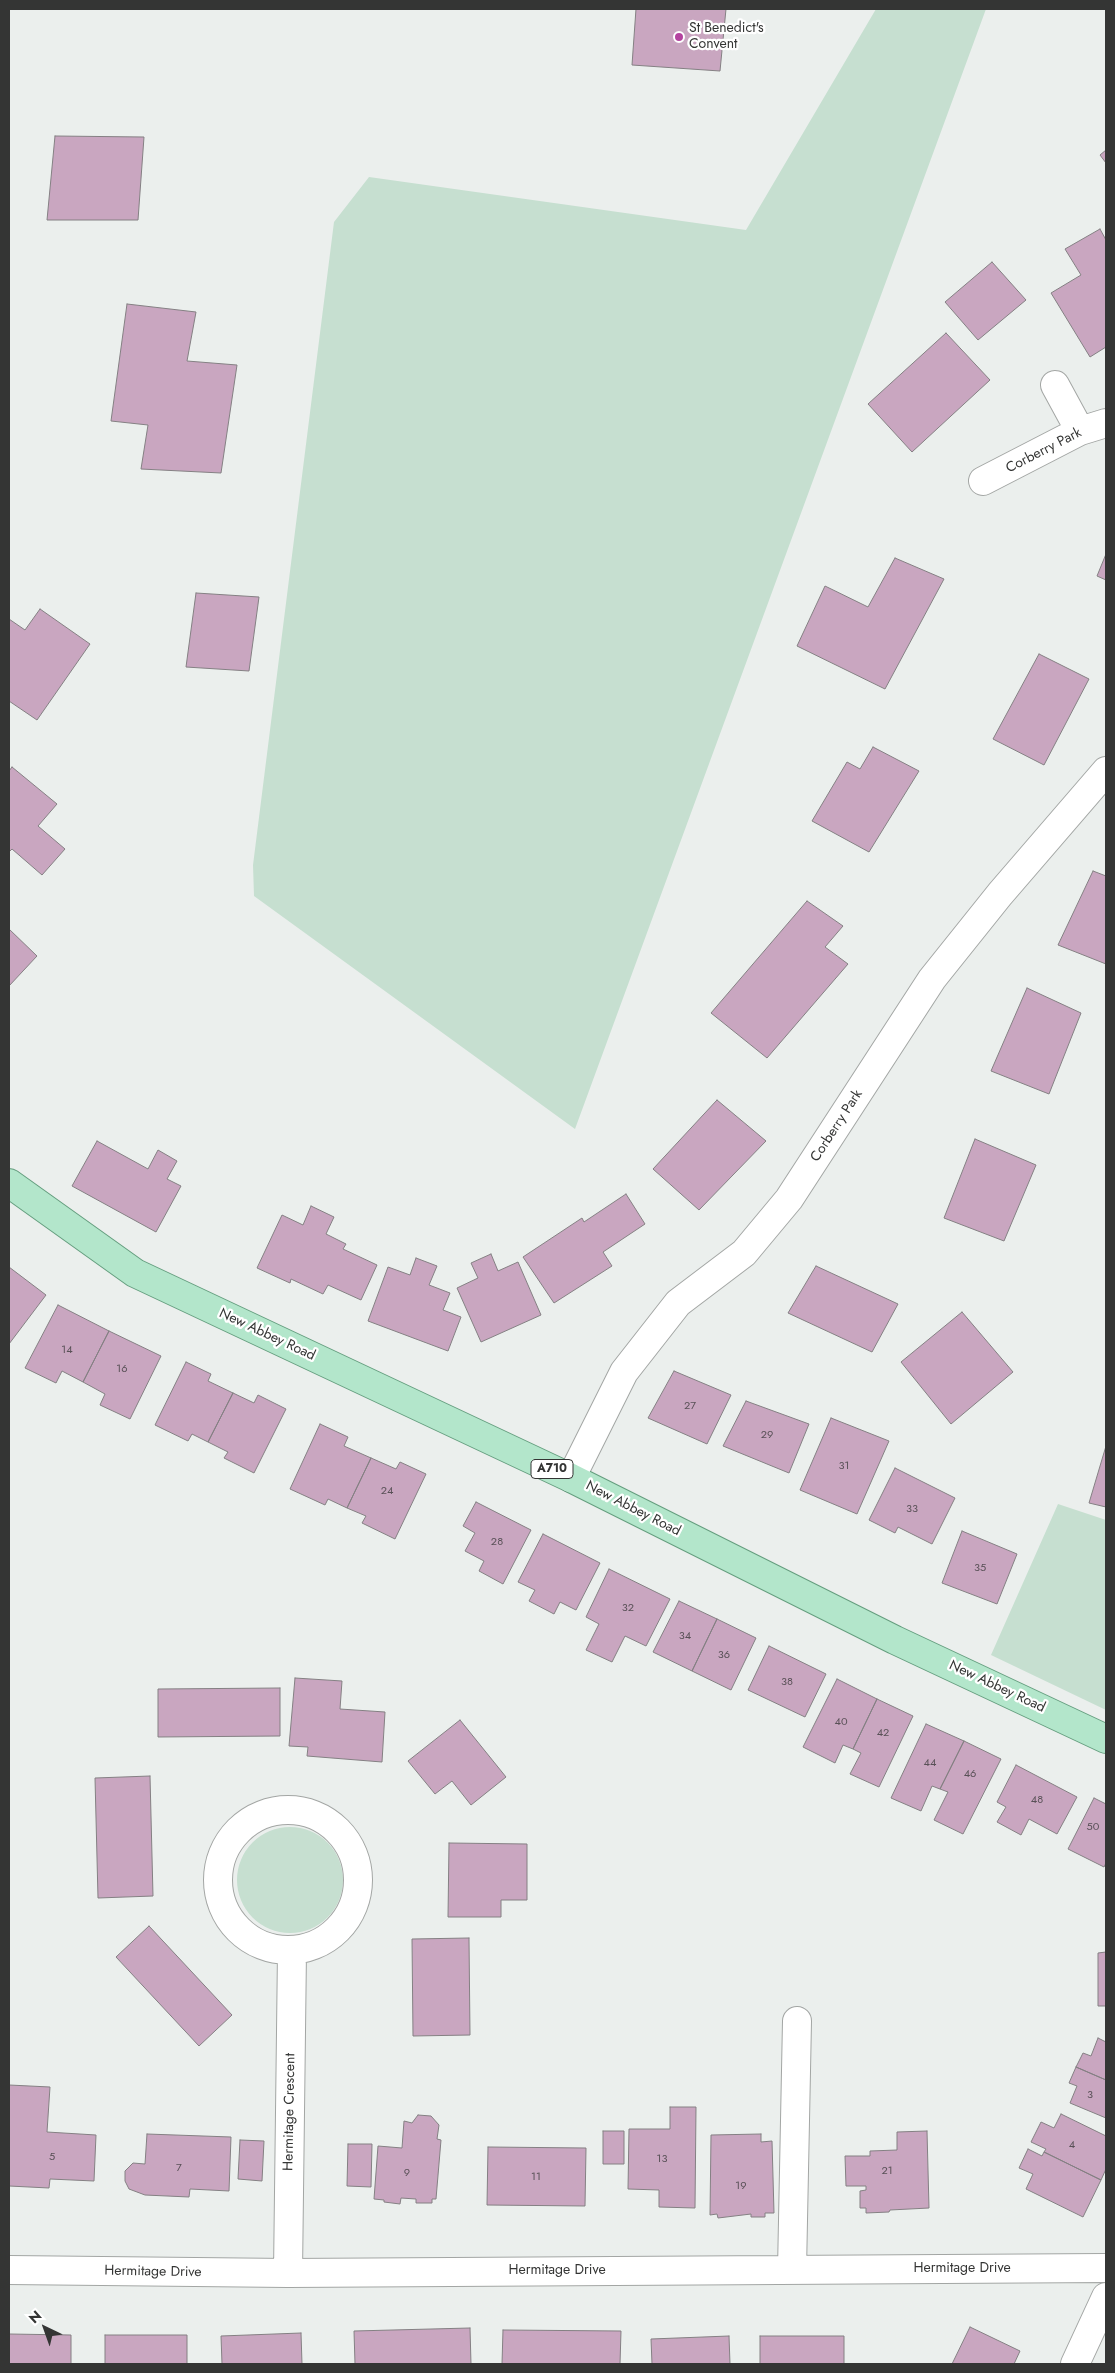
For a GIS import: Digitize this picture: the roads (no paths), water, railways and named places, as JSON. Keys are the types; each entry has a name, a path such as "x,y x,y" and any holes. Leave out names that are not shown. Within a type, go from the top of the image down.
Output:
{"main road":[{"name":"New Abbey Road","path":"9,1183 135,1273 571,1478 896,1640 1106,1739"}],"street":[{"path":"1055,385 1080,431"},
{"name":"Corberry Park","path":"983,481 1080,431 1106,423"},
{"name":"Corberry Park","path":"571,1478 624,1372 678,1303 744,1253 789,1199 932,979 1000,894 1106,771"},
{"path":"288,1809 312,1813 333,1825 349,1843 358,1865 358,1890 351,1913 336,1932 316,1945 292,1951 270,1949 250,1939 233,1924 222,1905 218,1883 220,1860 229,1840 240,1829 264,1813 288,1809"},
{"name":"Hermitage Crescent","path":"288,2273 292,1951"},
{"path":"792,2270 797,2021"},
{"name":"Hermitage Drive","path":"9,2270 288,2273 1106,2268"},
{"path":"1075,2364 1106,2297"}],"place":[{"name":"St Benedict's Convent","path":"679,37"}]}
